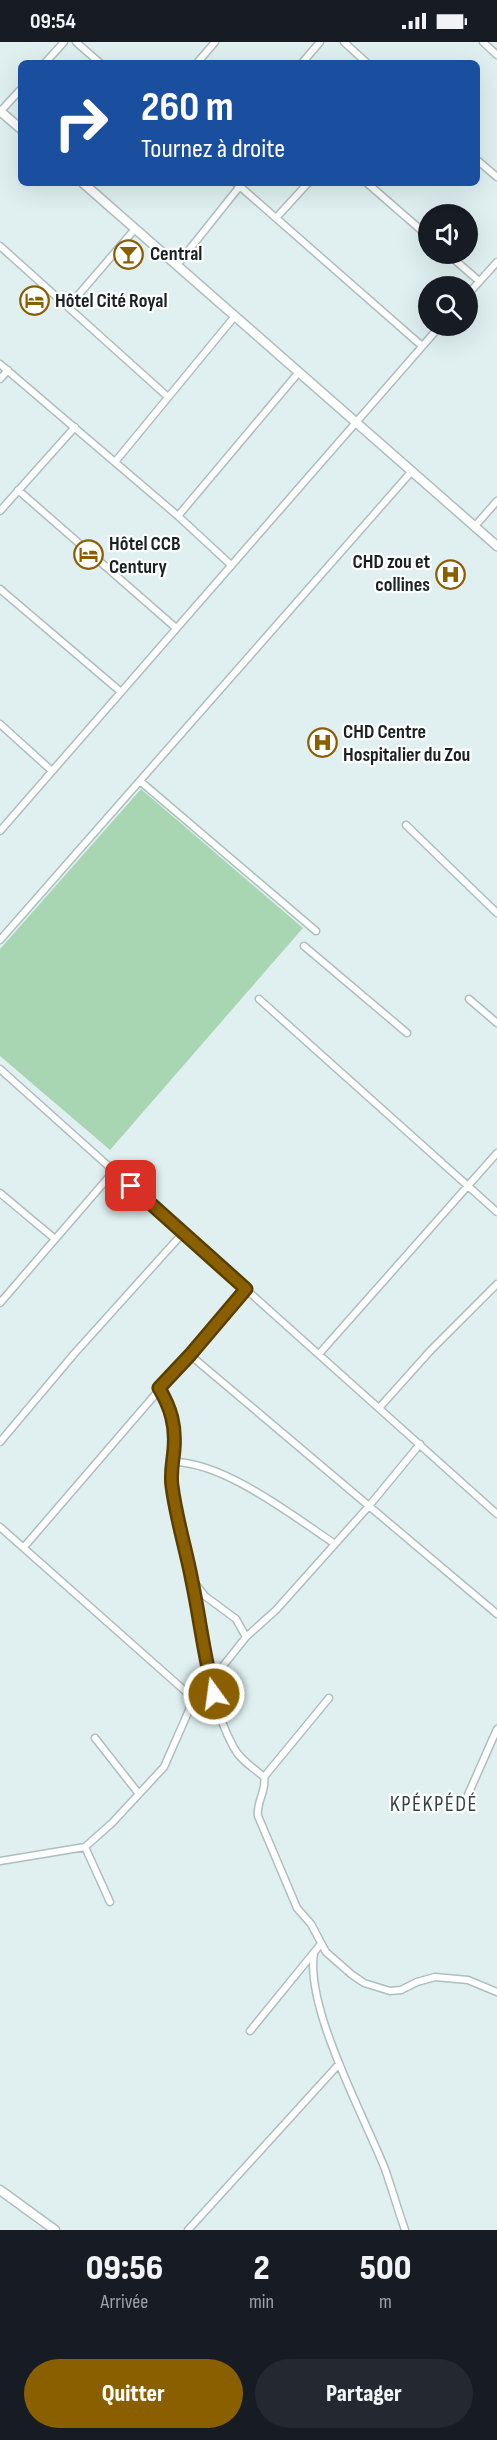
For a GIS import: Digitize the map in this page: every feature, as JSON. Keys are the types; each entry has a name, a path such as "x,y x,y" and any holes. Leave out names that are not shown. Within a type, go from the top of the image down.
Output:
{"street":[{"path":"48,60 64,42"},
{"path":"76,42 97,60"},
{"path":"200,60 215,42"},
{"path":"305,60 320,42"},
{"path":"344,42 364,60"},
{"path":"483,42 497,55"},
{"path":"18,92 0,111 18,126"},
{"path":"480,163 497,177"},
{"path":"86,186 497,546"},
{"path":"177,265 237,186"},
{"path":"239,186 422,346"},
{"path":"276,218 305,186"},
{"path":"370,186 418,227"},
{"path":"68,307 135,229"},
{"path":"0,246 168,397"},
{"path":"459,264 479,281 497,262"},
{"path":"115,462 235,316"},
{"path":"0,831 431,336"},
{"path":"0,364 178,516 231,565"},
{"path":"0,380 8,370"},
{"path":"178,516 299,372"},
{"path":"0,511 75,427"},
{"path":"0,940 412,471"},
{"path":"18,490 176,628"},
{"path":"475,526 497,501"},
{"path":"0,589 121,692"},
{"path":"0,724 52,771"},
{"path":"140,781 316,931"},
{"path":"406,825 497,913"},
{"path":"304,946 407,1033"},
{"path":"259,999 497,1212"},
{"path":"469,999 497,1023"},
{"path":"0,1069 497,1514"},
{"path":"319,1354 497,1153"},
{"path":"0,1303 114,1171"},
{"path":"0,1193 55,1239"},
{"path":"0,1442 74,1354 183,1233"},
{"path":"379,1408 430,1350 497,1284"},
{"path":"24,1547 246,1289"},
{"path":"190,1355 497,1614"},
{"path":"159,1388 168,1403 174,1425 172,1488 217,1707 235,1751 264,1777 265,1785 258,1802 258,1816 292,1899 316,1932 320,1945 351,1974 377,1988 401,1990 435,1977 468,1980 497,1992"},
{"path":"0,1861 85,1847 112,1823 164,1767 193,1698 201,1688 211,1681 246,1637 276,1610 369,1506 420,1444"},
{"path":"172,1462 188,1462 221,1474 252,1490 335,1544"},
{"path":"0,1527 193,1698 217,1707"},
{"path":"192,1580 205,1596 236,1619 246,1637"},
{"path":"264,1777 328,1698"},
{"path":"467,1797 497,1729"},
{"path":"95,1738 139,1794"},
{"path":"85,1847 110,1902"},
{"path":"250,2031 320,1945"},
{"path":"314,1953 312,1964 315,1988 339,2064 385,2171 405,2230"},
{"path":"188,2230 339,2064"},
{"path":"0,2190 56,2230"}],"green space":[{"path":"141,789 303,928 110,1150 0,1056 0,949"}],"place":[{"name":"Central","path":"129,254"},
{"name":"Hôtel Cité Royal","path":"34,301"},
{"name":"Hôtel CCB Century","path":"88,555"},
{"name":"CHD zou et collines","path":"451,574"},
{"name":"CHD Centre Hospitalier du Zou","path":"322,743"}],"district":[{"name":"KPÉKPÉDÉ","path":"434,1804"}],"route":[{"path":"131,1186 246,1289 159,1388 168,1403 174,1425 172,1488 192,1580 204,1655 214,1694"}]}
